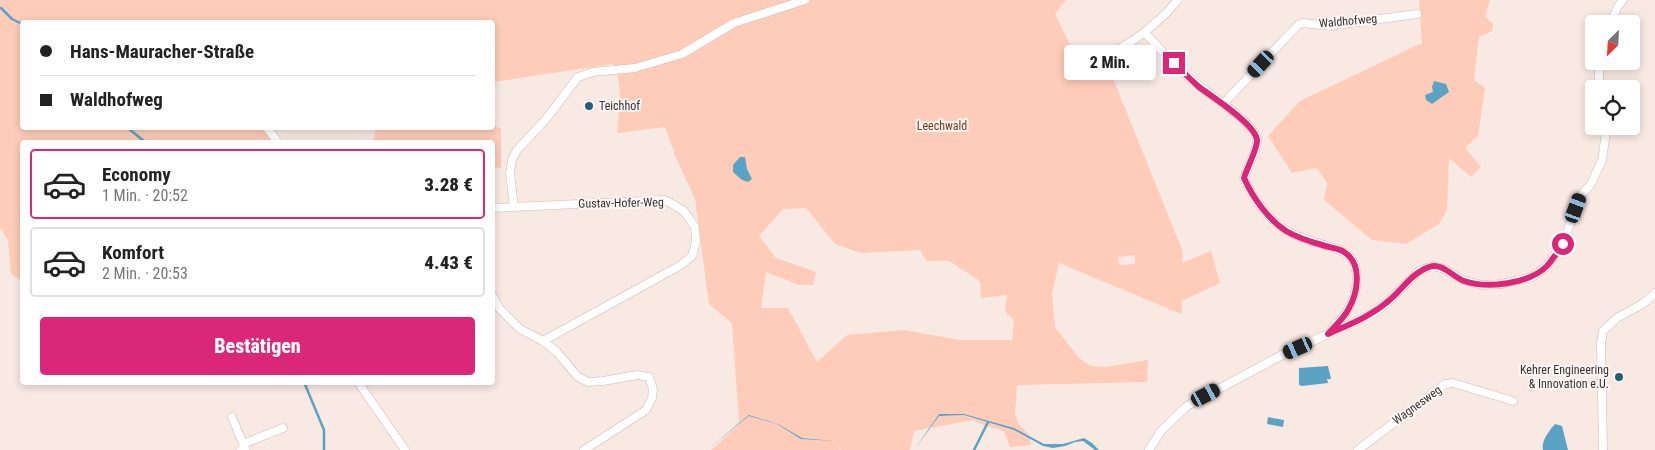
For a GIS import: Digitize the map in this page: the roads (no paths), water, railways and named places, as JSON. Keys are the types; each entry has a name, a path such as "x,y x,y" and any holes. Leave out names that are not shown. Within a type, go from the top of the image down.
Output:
{"street":[{"path":"495,208 514,207 510,173 512,160 517,150 546,118 578,77 593,72 635,68 682,54 734,23 805,0"},
{"path":"1088,65 1111,54 1145,33 1178,0"},
{"path":"1614,15 1618,6 1624,0"},
{"name":"Waldhofweg","path":"1223,104 1298,25 1304,23 1329,26 1417,14"},
{"path":"1145,33 1186,75 1244,122 1256,136 1257,142 1244,178 1249,189 1270,217 1286,231 1304,240 1343,251 1354,261 1357,275 1355,293 1348,310 1328,334"},
{"path":"269,130 276,140"},
{"path":"1150,450 1161,431 1187,406 1282,355 1374,313 1388,302 1420,270 1432,266 1444,269 1463,280 1482,285 1501,284 1532,277 1546,267 1563,243 1581,195 1590,184 1602,160 1606,135"},
{"name":"Gustav-Hofer-Weg","path":"514,207 665,200 684,210 695,227 696,242 692,256 681,265 543,341"},
{"path":"1603,450 1601,344 1604,331 1619,316 1644,303 1655,292"},
{"path":"495,301 499,308 520,329 543,341 556,352 577,376 588,382 637,375 649,377 653,389 652,398 646,410 584,450"},
{"name":"Wagnesweg","path":"1358,450 1445,384 1453,383 1513,401"},
{"path":"360,385 405,450"},
{"path":"232,417 242,447 284,428"}],"water":[{"path":"1434,81 1446,84 1449,92 1432,104 1426,100 1425,95 1433,92"},
{"path":"740,157 745,157 747,169 752,179 748,182 742,180 733,172 733,165"},
{"path":"1328,366 1331,379 1327,379 1328,383 1299,385 1299,368"},
{"path":"939,414 964,414 1014,428 1044,444 1063,444 1084,438 1099,450 1095,450 1083,441 1053,448 1043,446 1014,430 964,415 939,416 914,450"},
{"path":"749,415 778,424 802,438 834,441 801,439 777,424 749,416 707,450"},
{"path":"1268,417 1284,420 1283,427 1267,424"},
{"path":"1555,424 1562,426 1568,450 1543,450 1544,440"}],"waterway":[{"path":"1,8 12,19 20,23"},
{"path":"130,130 143,140"},
{"path":"305,385 324,430 324,450"},
{"path":"974,450 988,422"}],"place":[{"name":"Teichhof","path":"589,106"},
{"name":"Kehrer Engineering & Innovation e.U.","path":"1619,377"}],"park label":[{"name":"Leechwald","path":"942,126"}]}
